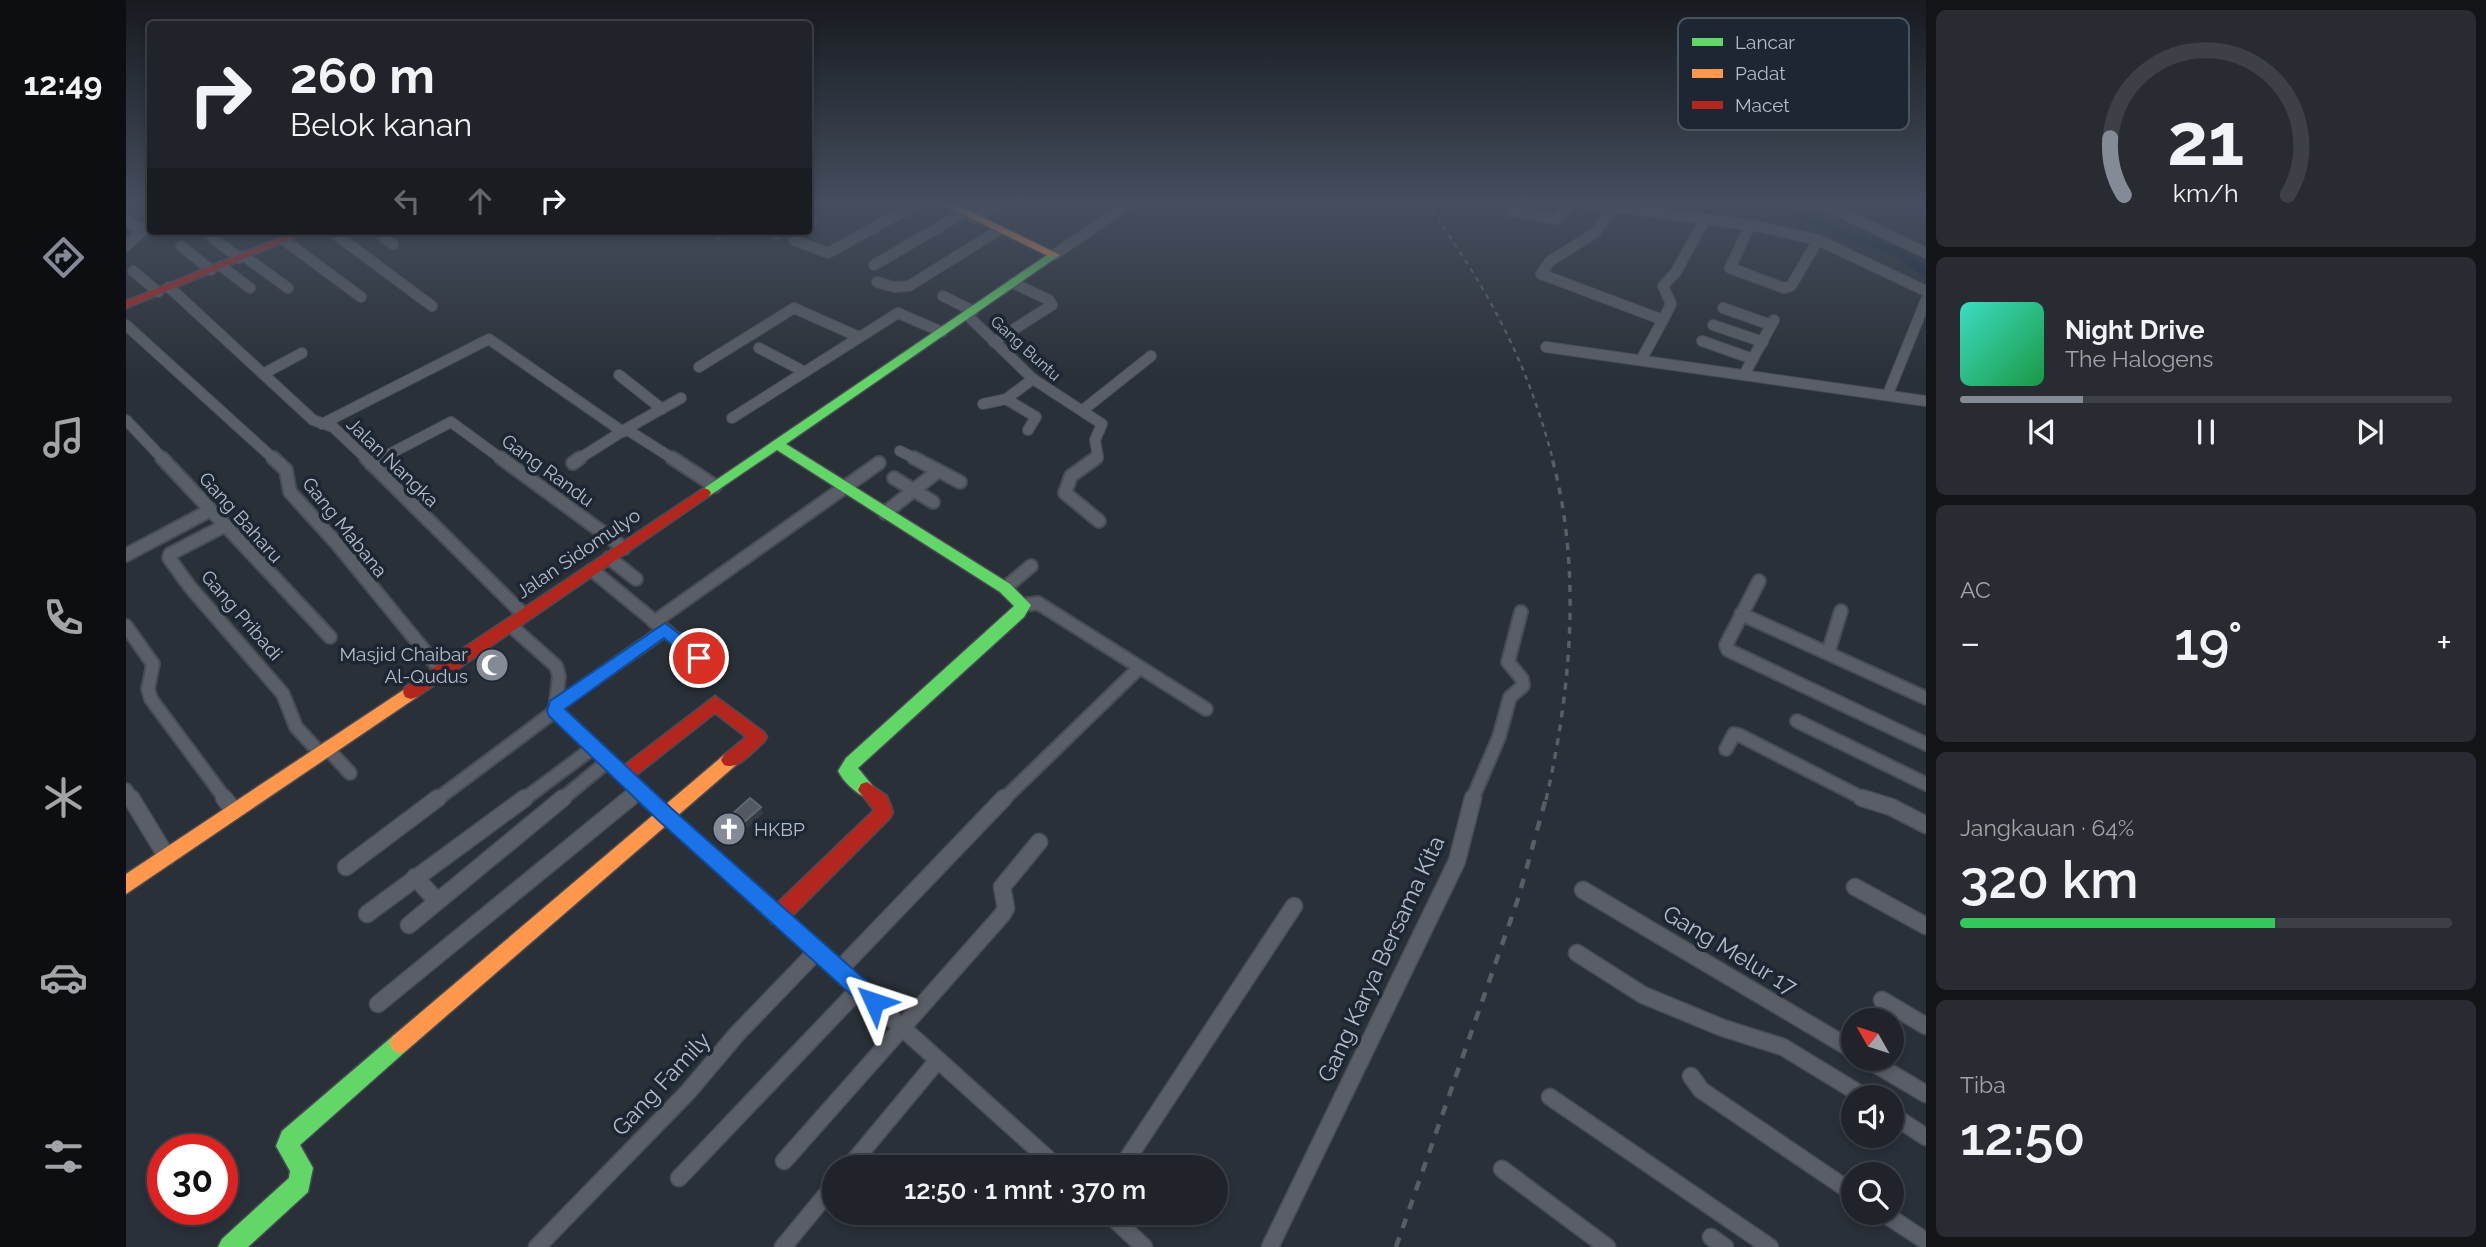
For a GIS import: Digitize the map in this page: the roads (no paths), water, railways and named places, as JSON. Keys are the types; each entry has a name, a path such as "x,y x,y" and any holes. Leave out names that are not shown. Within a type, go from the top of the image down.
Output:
{"main road":[{"path":"126,305 234,260"},
{"name":"Jalan Sidomulyo","path":"126,885 1046,260"},
{"path":"777,444 1005,589 1023,605 1018,613 852,763 848,774 881,802 884,812 778,916"},
{"path":"230,1247 300,1184 302,1168 287,1146 290,1139 664,814 758,737 715,703 624,775"}],"street":[{"path":"204,260 250,288"},
{"path":"247,260 288,288"},
{"path":"311,260 360,297"},
{"path":"370,260 432,306"},
{"path":"874,265 883,260"},
{"path":"877,282 894,287 909,286 950,260"},
{"path":"1551,260 1541,274 1663,320"},
{"path":"1641,360 1671,304 1670,294 1663,286 1682,260"},
{"path":"1734,260 1730,268 1784,288 1791,286 1806,260"},
{"path":"1861,260 1926,291"},
{"name":"Jalan Nangka","path":"133,271 164,289 313,421 338,430 524,615"},
{"path":"995,342 1038,316 1052,303 1013,283"},
{"path":"943,296 970,313"},
{"path":"1888,394 1926,300"},
{"path":"699,367 794,308 859,337"},
{"path":"1723,308 1773,323 1745,373"},
{"path":"732,418 901,313 942,332"},
{"name":"Gang Buntu","path":"970,313 1033,379 1102,424"},
{"name":"Gang Mabana","path":"126,325 286,470 290,492 338,545 442,672"},
{"path":"1713,325 1763,342"},
{"path":"322,424 489,339 625,431 715,486"},
{"path":"1702,341 1754,359"},
{"path":"1546,347 1745,373 1926,401"},
{"path":"759,348 805,372"},
{"path":"263,374 302,352"},
{"path":"1083,410 1151,356"},
{"path":"619,375 662,410"},
{"path":"983,404 1006,399 1033,379"},
{"path":"573,463 681,398"},
{"path":"1006,399 1036,417 1028,430"},
{"name":"Gang Baharu","path":"126,420 173,466 209,511 226,525 330,637"},
{"name":"Gang Randu","path":"371,464 451,422 624,548"},
{"path":"1100,521 1065,493 1071,476 1098,457 1095,440 1102,424"},
{"path":"900,452 960,482"},
{"path":"346,867 556,709 659,626 879,463"},
{"path":"885,513 938,471"},
{"path":"894,478 933,502"},
{"path":"126,555 209,511"},
{"name":"Gang Pribadi","path":"226,525 170,554 169,558 283,694 296,727 324,750"},
{"path":"609,558 636,579"},
{"path":"1005,589 1031,565"},
{"path":"592,570 699,658"},
{"path":"1759,581 1728,641 1728,650 1926,744"},
{"path":"1023,605 1038,603 1206,709"},
{"path":"1828,653 1841,611"},
{"name":"Gang Karya Bersama Kita","path":"1270,1247 1459,857 1476,785 1499,737 1510,697 1523,686 1522,679 1508,662 1521,612"},
{"path":"1741,614 1926,698"},
{"path":"510,625 556,666 559,676 556,709 593,747 1044,1155"},
{"path":"126,626 153,664 148,689 151,699 234,811"},
{"path":"839,970 975,827 1139,668"},
{"path":"1797,721 1926,784"},
{"path":"1726,749 1734,734 1740,735 1870,802 1891,807 1926,825"},
{"path":"367,914 593,747"},
{"path":"324,750 350,773"},
{"path":"409,925 436,900 608,761"},
{"path":"126,790 167,858"},
{"path":"378,1004 640,790"},
{"path":"784,1161 1002,915 1006,908 1002,887 1039,842"},
{"path":"415,877 436,900"},
{"path":"1855,887 1926,926"},
{"name":"Gang Melur 17","path":"1583,890 1841,1043"},
{"path":"1130,1155 1294,906"},
{"name":"Gang Family","path":"537,1247 688,1091 737,1034 817,951"},
{"path":"1577,953 1643,995 1712,1024 1783,1047 1845,1085"},
{"path":"679,1178 860,988"},
{"path":"1882,1000 1926,1026"},
{"path":"859,1155 939,1060"},
{"path":"1887,1071 1926,1094"},
{"path":"1691,1076 1701,1090 1841,1185"},
{"path":"1550,1097 1770,1247"},
{"path":"1904,1123 1926,1137"},
{"path":"1502,1169 1607,1247"},
{"path":"783,1247 822,1200"},
{"path":"1120,1225 1140,1246"},
{"path":"1901,1225 1926,1241"}],"waterway":[{"path":"1908,260 1926,274"}],"railway":[{"path":"1465,260 1517,355 1553,460"},
{"path":"1546,800 1562,716 1570,629 1567,542 1552,458"},
{"path":"1396,1247 1518,899 1546,798"}],"place":[{"name":"Masjid Chaibar Al-Qudus","path":"492,665"},
{"name":"HKBP","path":"729,829"}]}
